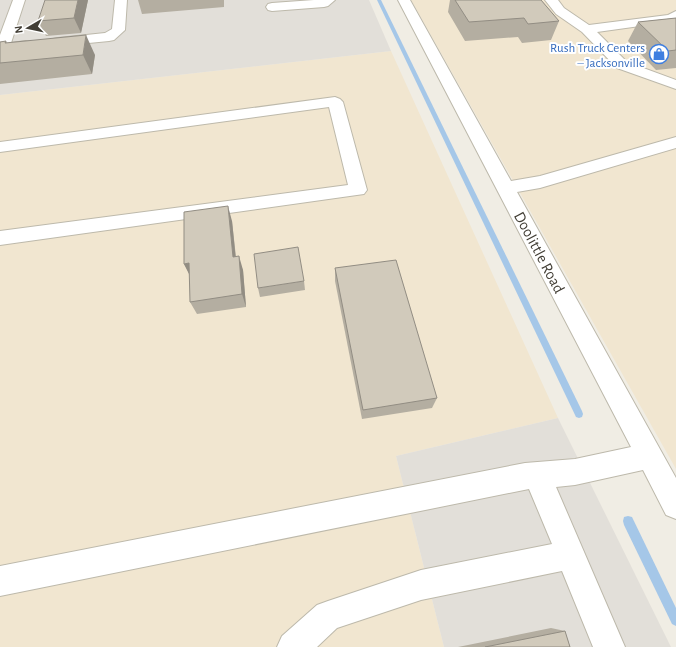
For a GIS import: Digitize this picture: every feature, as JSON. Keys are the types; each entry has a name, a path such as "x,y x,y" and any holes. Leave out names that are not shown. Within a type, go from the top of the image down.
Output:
{"street":[{"path":"19,0 2,48 109,37 118,30 121,0"},
{"path":"272,7 324,3 329,0"},
{"name":"Doolittle Road","path":"404,0 676,505"},
{"path":"551,0 560,11 587,29 622,65 676,85"},
{"path":"587,29 671,18 676,15"},
{"path":"0,147 335,102 358,190 0,238"},
{"path":"505,188 540,182 676,142"},
{"path":"0,581 525,476 575,472 624,460 650,456"},
{"path":"537,475 609,647"},
{"path":"293,647 328,616 350,608 421,585 570,555"}],"shaded area":[{"path":"0,0 369,0 391,51 0,95"},
{"path":"411,0 676,0 676,469"},
{"path":"391,51 558,418 396,456 444,647 0,647 0,95"},
{"path":"558,418 671,647 444,647 396,456"}],"building":[{"path":"45,0 78,0 74,18 38,21"},
{"path":"455,0 541,0 559,21 528,24 524,18 469,22"},
{"path":"676,18 676,50 668,51 638,22"},
{"path":"86,35 83,55 0,63 0,42 6,41 5,43"},
{"path":"228,206 233,257 239,256 242,294 190,302 189,263 184,264 184,212"},
{"path":"298,247 304,281 258,288 254,254"},
{"path":"396,260 437,398 363,410 335,268"},
{"path":"565,631 570,647 485,647"}],"waterway":[{"path":"379,0 579,414"},
{"path":"628,521 676,620"}],"place":[{"name":"Rush Truck Centers – Jacksonville","path":"659,54"}]}
